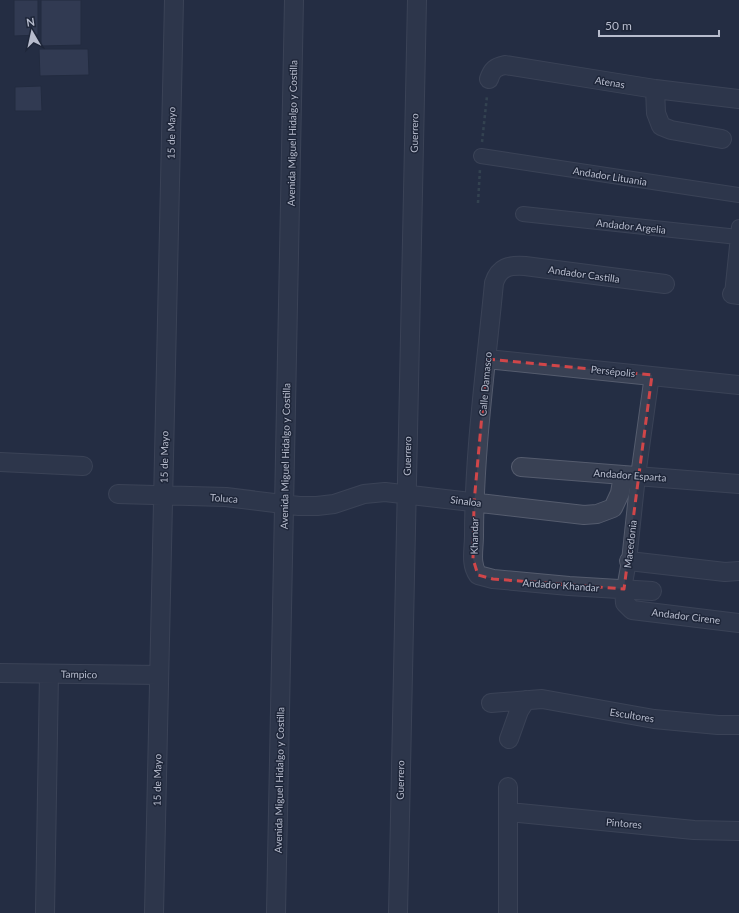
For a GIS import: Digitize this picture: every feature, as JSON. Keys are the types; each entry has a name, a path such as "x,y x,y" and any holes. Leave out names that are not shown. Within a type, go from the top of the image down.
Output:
{"street":[{"name":"15 de Mayo","path":"154,913 174,0"},
{"name":"Avenida Miguel Hidalgo y Costilla","path":"276,913 294,0"},
{"name":"Guerrero","path":"398,913 417,0"},
{"name":"Atenas","path":"489,79 492,71 497,66 505,65 655,89 739,99"},
{"path":"655,89 656,113 661,126 671,130 722,139"},
{"name":"Andador Lituania","path":"481,156 739,195"},
{"name":"Andador Argelia","path":"523,214 738,232"},
{"path":"735,294 738,232"},
{"name":"Andador Castilla","path":"503,268 509,266 525,266 665,284"},
{"name":"Calle Damasco","path":"474,503 494,283 498,273 503,268"},
{"name":"Persépolis","path":"487,359 739,385"},
{"name":"Macedonia","path":"632,610 625,603 624,589 629,560 630,476 652,375"},
{"path":"0,462 83,466"},
{"name":"Andador Esparta","path":"521,467 739,484"},
{"name":"Sinaloa","path":"284,504 317,506 334,504 364,494 385,492 584,515 597,514 613,508 630,476"},
{"name":"Toluca","path":"118,494 163,494 226,497 284,504"},
{"name":"Khandar","path":"474,503 474,570"},
{"path":"629,560 725,572 739,571"},
{"name":"Andador Khandar","path":"474,570 478,575 493,580 652,591"},
{"name":"Andador Cirene","path":"632,610 739,623"},
{"name":"Tampico","path":"0,673 159,675"},
{"path":"45,913 49,674"},
{"name":"Escultores","path":"491,703 542,699 624,715 654,719 718,725 739,725"},
{"path":"509,739 519,711 526,700"},
{"path":"508,787 508,913"},
{"name":"Pintores","path":"509,812 694,830 739,831"}],"highlighted area":[{"path":"487,359 652,375 624,589 493,579 478,575 473,559 474,503"}],"building":[{"path":"14,0 38,0 38,35 14,36"},
{"path":"41,0 81,0 81,45 41,46"},
{"path":"39,49 88,49 89,75 40,76"},
{"path":"41,86 42,111 15,111 15,87"}]}
